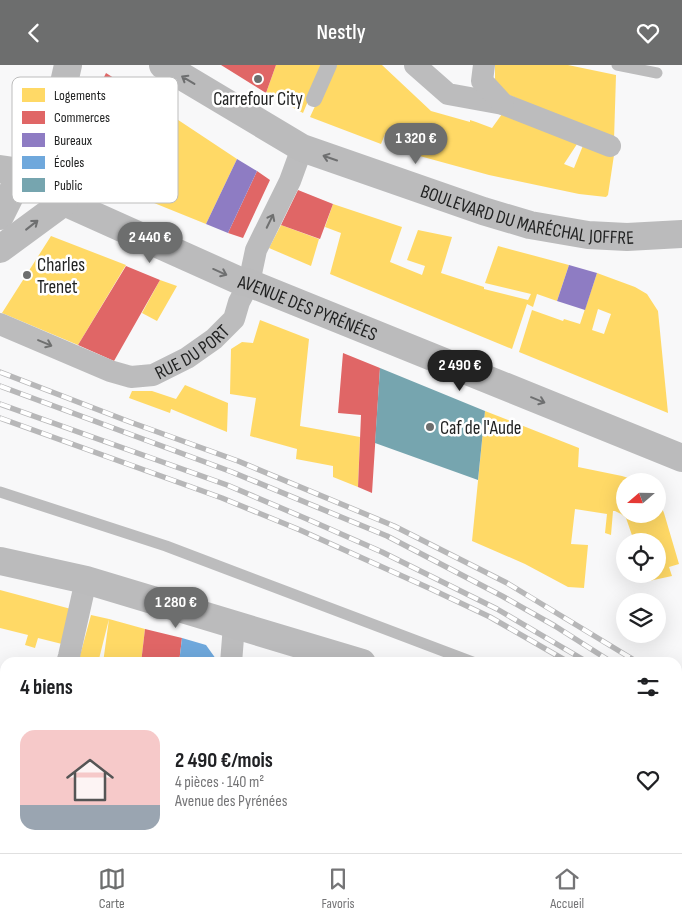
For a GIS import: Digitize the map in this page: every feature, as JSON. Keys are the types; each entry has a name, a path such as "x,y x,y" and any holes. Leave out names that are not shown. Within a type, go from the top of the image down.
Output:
{"main road":[{"name":"BOULEVARD DU MARÉCHAL JOFFRE","path":"163,65 302,148 483,211 530,225 588,235 607,237 682,234"},
{"path":"0,215 7,167"},
{"path":"0,249 63,203"},
{"name":"AVENUE DES PYRÉNÉES","path":"66,203 240,281 682,458"},
{"path":"0,561 86,580 342,657"}],"street":[{"path":"314,99 329,65"},
{"path":"415,65 448,94 503,104 610,146"},
{"path":"484,65 482,81 503,104"},
{"name":"RUE DU PORT","path":"0,324 110,371 131,377 153,375 187,358 214,339 234,319 239,302 249,283 256,250 290,181 302,148"},
{"path":"68,657 86,580"},
{"path":"231,657 234,625"}],"lane":[{"path":"617,65 656,73"},
{"path":"0,492 166,547 459,657"}],"building: Logements":[{"path":"276,65 323,65 303,113 266,93"},
{"path":"334,65 382,65 431,111 470,122 470,120 492,128 502,114 579,141 564,164 574,168 584,143 614,155 608,195 606,197 579,194 489,175 394,149 398,138 385,134 381,144 310,117"},
{"path":"495,65 568,65 616,75 614,140 500,91 495,81"},
{"path":"178,120 237,159 206,224 154,203 178,203"},
{"path":"333,204 402,227 390,262 422,275 425,266 407,260 418,230 452,237 441,273 484,287 484,289 528,300 531,294 485,283 498,246 569,265 557,301 537,294 533,307 527,304 512,349 330,274 341,233 325,227"},
{"path":"281,225 319,239 311,266 269,248"},
{"path":"51,236 126,265 78,345 2,313"},
{"path":"597,273 635,287 647,294 658,311 668,413 519,352 532,310 563,321 564,319 580,324","holes":["598,309 611,314 604,334 592,330"]},
{"path":"160,280 177,286 157,321 142,313"},
{"path":"260,320 309,339 300,426 360,437 358,487 333,477 333,466 296,459 297,449 250,436 256,398 230,394 231,349 242,342 253,343"},
{"path":"185,385 228,403 227,432 171,409 170,413 129,398 132,391 152,391 176,399"},
{"path":"485,411 579,448 578,467 616,475 616,512 613,511 611,535 605,533 607,514 575,509 571,544 588,545 584,588 568,587 525,564 472,541"},
{"path":"666,520 679,564 669,567 672,576 666,577 666,533 631,533 628,523 666,523"},
{"path":"0,590 71,609 62,644 38,638 35,648 25,645 28,635 0,628"},
{"path":"91,615 109,619 100,657 80,657"},
{"path":"109,619 145,629 142,657 104,657"}],"building: Commerces":[{"name":"Carrefour City","path":"221,65 276,65 266,93"},
{"path":"106,73 112,77 104,77"},
{"path":"257,171 270,180 243,238 228,233"},
{"path":"298,190 333,204 320,239 281,225"},
{"path":"126,266 160,280 114,361 78,345"},
{"path":"343,353 380,368 372,493 358,487 361,415 338,413"},
{"path":"145,629 182,638 180,657 142,657"}],"building: Bureaux":[{"path":"237,159 257,171 228,233 206,224"},
{"path":"569,265 597,273 585,310 557,301"}],"building: Écoles":[{"path":"182,638 206,645 215,657 180,657"}],"building: Public":[{"name":"Caf de l'Aude","path":"380,368 485,411 478,480 375,443"}],"railway":[{"path":"0,372 238,461 394,526 507,583 629,657"},
{"path":"0,386 232,472 387,536 502,596 555,626 604,657"},
{"path":"0,404 227,485 307,519 382,552 497,609 579,657"},
{"path":"0,418 222,498 300,530 490,617 560,657"}],"place":[{"name":"Carrefour City","path":"258,79"},
{"name":"Charles Trenet","path":"27,275"},
{"name":"Caf de l'Aude","path":"430,427"}]}
